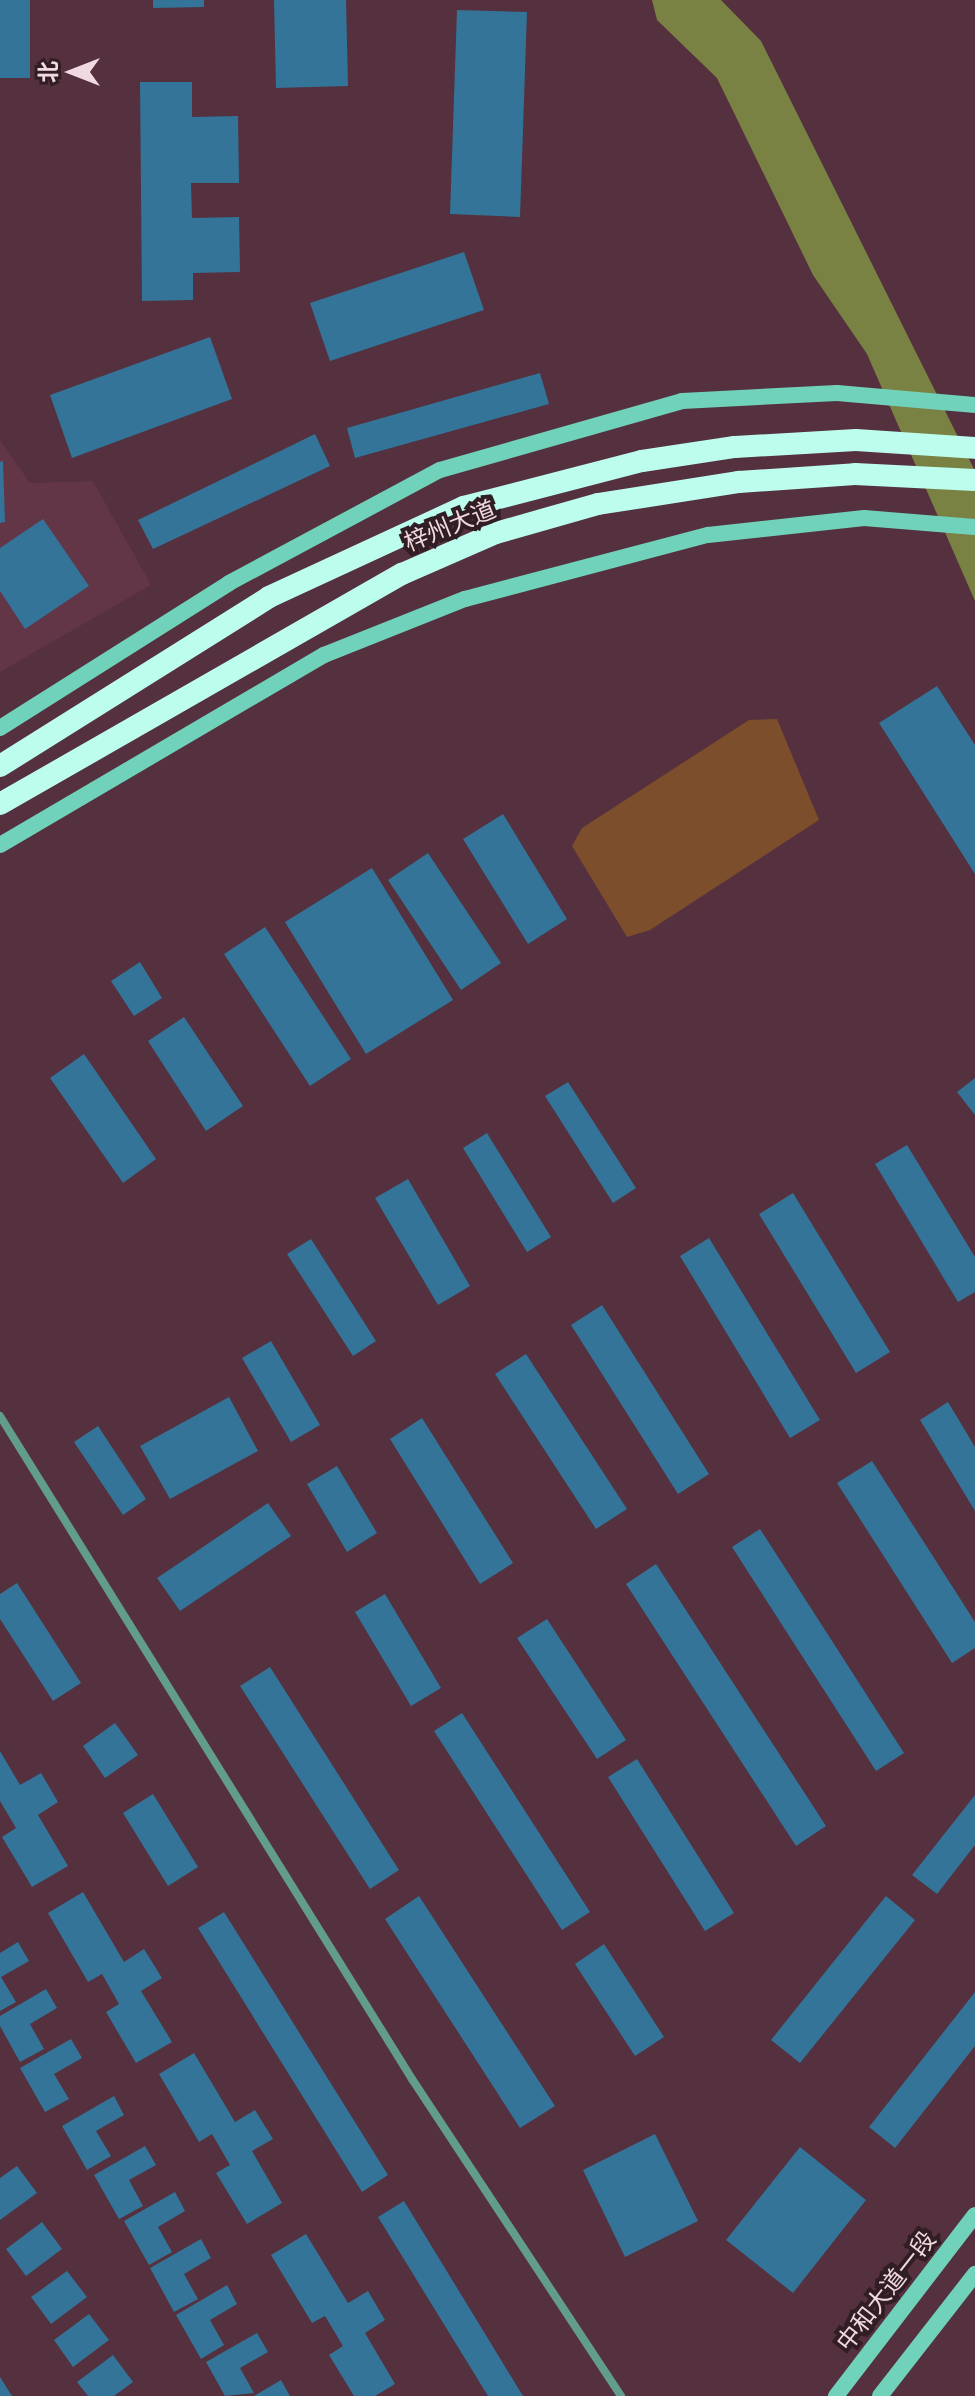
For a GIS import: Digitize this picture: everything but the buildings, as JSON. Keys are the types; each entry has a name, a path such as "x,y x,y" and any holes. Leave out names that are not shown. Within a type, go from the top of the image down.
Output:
{"highway":[{"name":"梓州大道","path":"0,766 269,597 464,507 642,461 735,447 856,440 975,448"},
{"name":"梓州大道","path":"0,804 402,574 496,533 598,504 739,482 855,474 975,480"}],"main road":[{"path":"0,728 229,583 440,470 682,401 837,393 975,405"},
{"path":"0,845 324,655 465,599 708,535 864,518 975,527"},
{"name":"中和大道一段","path":"836,2396 975,2215"},
{"path":"880,2396 975,2274"}],"street":[{"path":"0,1416 412,2079 621,2396"}],"shaded area":[{"path":"652,0 721,0 761,41 975,471 975,601 867,354 813,275 717,78 657,20"},
{"path":"0,440 30,483 93,481 151,585 0,672"},
{"path":"777,719 819,820 650,930 627,937 572,846 582,828 749,720"}]}
